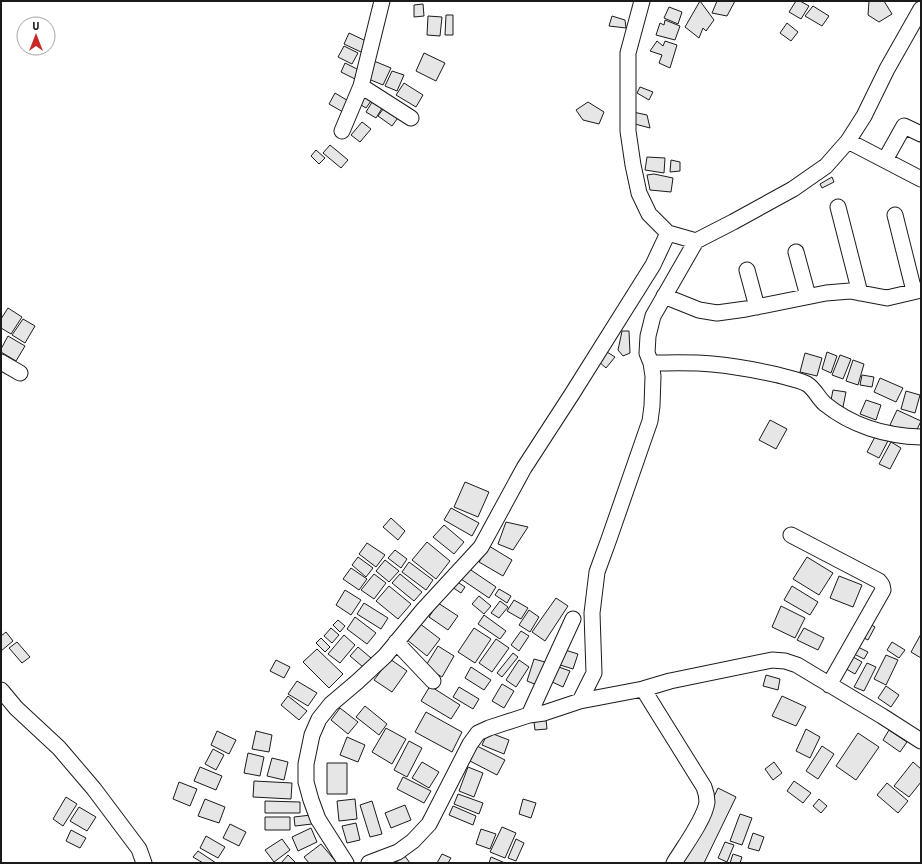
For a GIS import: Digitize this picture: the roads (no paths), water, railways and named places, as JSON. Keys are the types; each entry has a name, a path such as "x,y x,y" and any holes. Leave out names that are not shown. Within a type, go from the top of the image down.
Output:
{"street":[{"path":"342,131 361,86 382,1"},
{"path":"642,1 628,53 628,131 638,193 649,214 668,233 696,241"},
{"path":"580,701 594,673 592,613 597,572 650,421 653,376 651,363 647,353 648,336 653,316 696,241 793,189 826,166 848,141 864,116 887,69 921,9"},
{"path":"361,86 411,118"},
{"path":"885,160 904,126 921,134"},
{"path":"848,141 921,179"},
{"path":"838,207 860,293"},
{"path":"664,296 699,310 717,313 826,293 850,291 887,298 918,290 895,215"},
{"path":"346,863 318,819 306,782 306,764 312,735 319,719 331,704 385,656 422,610 481,547 524,468 653,265 668,233"},
{"path":"796,252 808,296"},
{"path":"747,270 757,306"},
{"path":"1,362 20,373"},
{"path":"651,363 711,364 763,371 808,384 816,392 824,404 850,421 882,432 921,437"},
{"path":"791,535 879,581 882,585 883,590 829,684"},
{"path":"529,715 573,619"},
{"path":"396,642 433,681"},
{"path":"369,863 398,852 413,841 429,824 470,744 478,733 529,715 544,713 580,701 643,689 670,681 772,660 785,661 797,665 921,741"},
{"path":"643,689 707,794 707,803 702,818 674,863"},
{"path":"1,690 16,708 59,748 94,789 139,849 144,863"}]}
